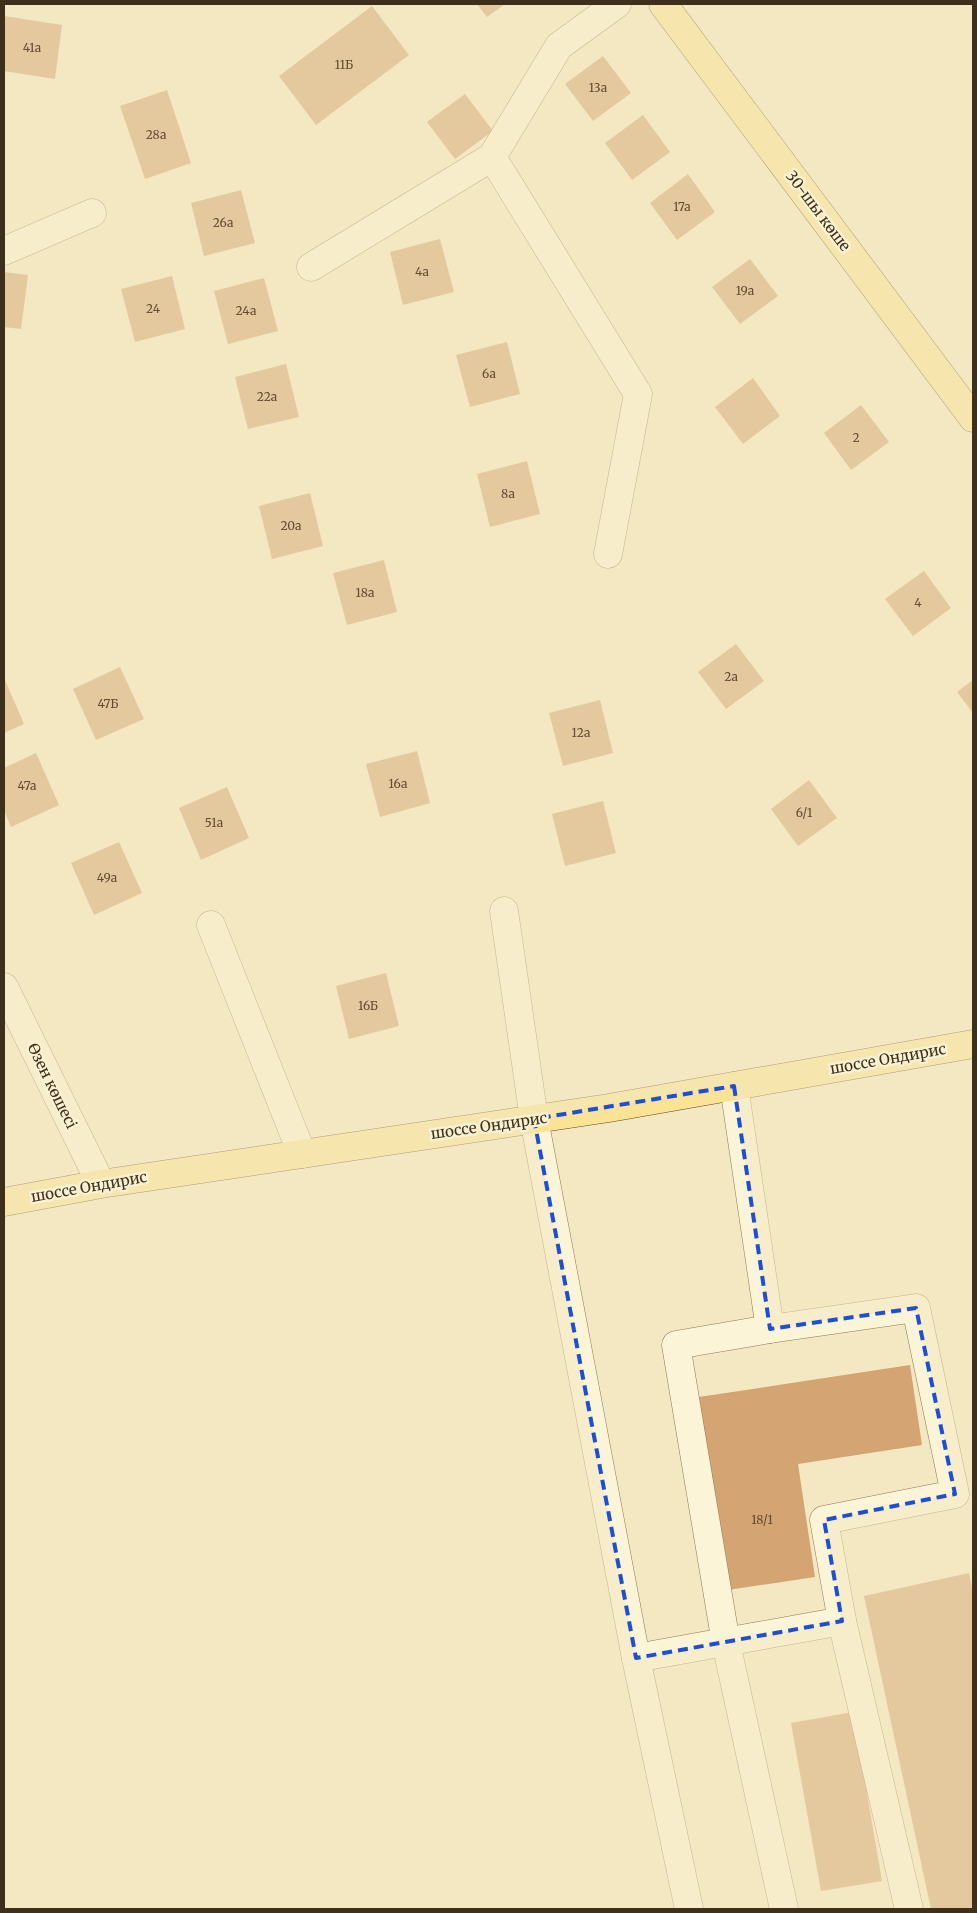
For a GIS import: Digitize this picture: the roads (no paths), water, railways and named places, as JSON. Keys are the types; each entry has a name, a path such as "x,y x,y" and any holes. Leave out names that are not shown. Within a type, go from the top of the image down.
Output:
{"main road":[{"name":"30-шы көше","path":"664,4 973,418"},
{"name":"шоссе Ондирис","path":"4,1202 101,1184 534,1119 973,1044"}],"street":[{"path":"311,267 492,157 559,46 617,4"},
{"path":"492,157 638,394 608,554"},
{"path":"4,251 92,213"},
{"path":"504,910 534,1119 636,1658 688,1909"},
{"path":"211,925 302,1154"},
{"name":"Өзен көшесі","path":"4,987 101,1184"},
{"path":"734,1086 770,1329"},
{"path":"784,1909 726,1643 676,1346 770,1329 916,1308 955,1494 824,1520 842,1621 909,1909"},
{"path":"636,1658 842,1621"}]}
